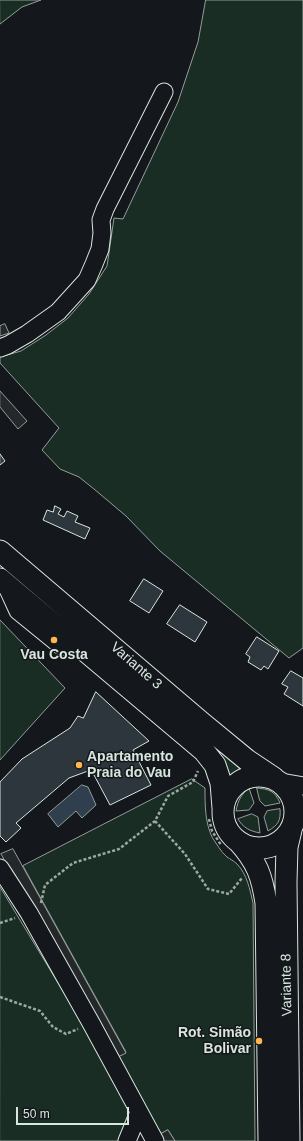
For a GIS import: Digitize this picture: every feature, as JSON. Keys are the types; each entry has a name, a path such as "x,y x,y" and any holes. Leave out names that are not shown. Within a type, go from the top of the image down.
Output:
{"main road":[{"name":"Variante 3","path":"0,551 246,760 278,780"},
{"name":"Variante 3","path":"2,581 204,751 215,765 221,783 216,813"},
{"path":"259,775 278,780 287,787 294,800 296,823 281,841 267,847 231,845 232,836 225,823 216,813 232,787 244,778 259,775"},
{"name":"Variante 8","path":"289,1141 286,876 287,847 296,823"},
{"name":"Variante 8","path":"231,845 250,854 263,884 266,903 268,1138"}],"street":[{"path":"0,348 27,334 53,316 87,280 100,249 102,220 106,209 164,92"},
{"path":"278,780 303,786"},
{"path":"0,868 29,913 155,1141"},
{"path":"127,1141 138,1112"}],"path":[{"path":"0,923 29,913 39,913 45,885 73,863 119,848 155,821 168,796 193,782 199,769"},
{"path":"216,813 212,831 219,843 231,845"},
{"path":"155,821 185,854 208,890 229,894 246,873"},
{"path":"0,997 40,1011 54,1027 66,1034 91,1023"}],"green space":[{"path":"0,0 41,0 22,7 0,24"},
{"path":"206,0 303,0 303,648 289,658 160,551 126,516 94,489 79,477 60,469 42,450 59,428 0,363 0,357 21,351 46,335 68,318 89,294 107,266 114,218 123,219 178,102 198,42"},
{"path":"0,620 65,688 0,760"},
{"path":"213,742 243,766 226,778 210,745"},
{"path":"192,779 205,788 205,807 212,837 223,853 237,864 243,872 248,882 253,903 255,1141 175,1141 168,1130 159,1135 116,1058 126,1052 23,866"},
{"path":"249,788 254,803 249,810 236,811 240,798"},
{"path":"257,788 271,791 280,803 265,806 260,801"},
{"path":"280,809 280,817 278,822 268,831 264,817 267,811"},
{"path":"252,814 258,817 260,833 247,829 238,819"},
{"path":"0,887 69,1001 129,1105 131,1120 122,1141 0,1141"}],"shaded area":[{"path":"5,324 9,333 0,336 0,326"},
{"path":"0,391 27,421 18,429 0,407"},
{"path":"13,849 126,1053 116,1058 1,854"},
{"path":"168,1130 175,1141 163,1141 159,1135"}],"water":[{"path":"82,785 88,787 96,805 82,818 76,811 58,827 48,814"}],"building":[{"path":"0,454 5,461 0,465"},
{"path":"55,506 61,509 58,514 64,517 67,511 78,516 75,522 90,528 85,539 43,520 47,510 53,512"},
{"path":"144,579 163,591 149,613 130,601"},
{"path":"180,605 207,622 195,642 167,624"},
{"path":"257,637 279,651 268,669 264,666 261,670 248,662 250,657 246,654"},
{"path":"291,671 303,678 303,706 284,694 288,687 282,684"},
{"name":"Apartamento Praia do Vau","path":"96,692 149,741 133,750 151,785 110,805 94,775 88,771 69,778 16,823 21,828 6,842 0,836 0,782 22,759 70,728 78,716 83,718"}],"place":[{"name":"Vau Costa","path":"54,640"},
{"name":"Apartamento Praia do Vau","path":"79,765"},
{"name":"Rot. Simão Bolivar","path":"259,1041"}]}
